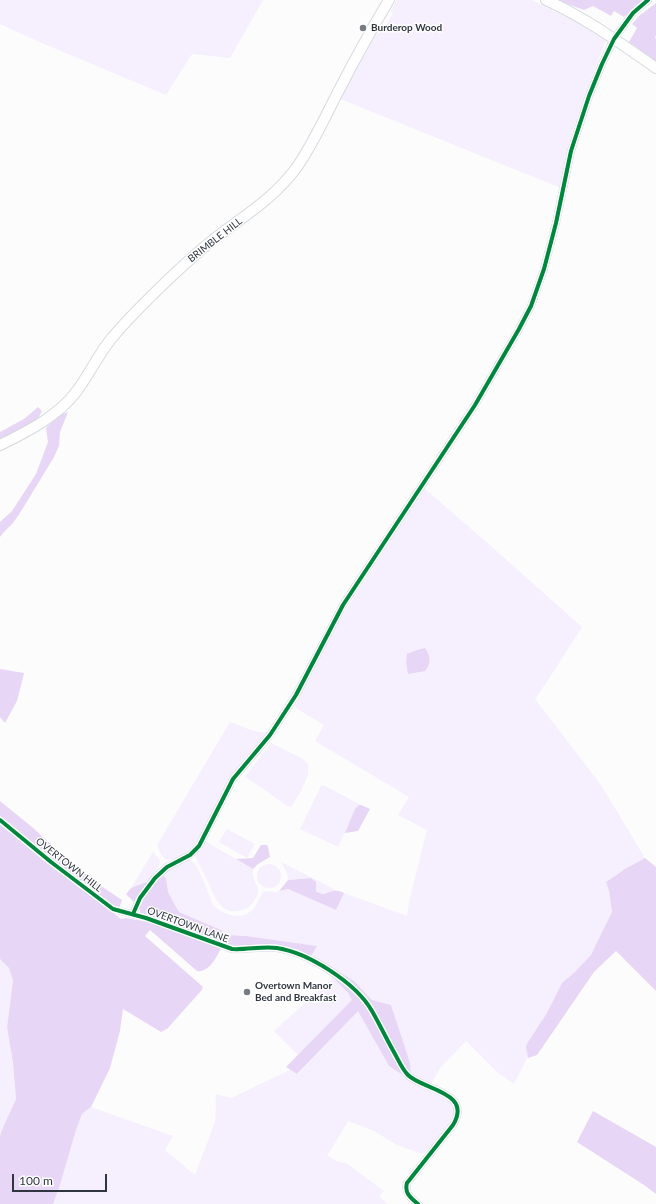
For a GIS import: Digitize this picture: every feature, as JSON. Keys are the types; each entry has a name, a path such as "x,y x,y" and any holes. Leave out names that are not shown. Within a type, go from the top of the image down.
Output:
{"main road":[{"name":"BRIMBLE HILL","path":"0,445 38,424 61,408 76,392 110,340 136,311 193,256 262,204 285,181 298,165 308,148 389,0"},
{"path":"546,0 585,20 656,68"}],"street":[{"path":"133,914 140,898 154,878 167,867 190,855 199,846 233,779 270,735 296,695 343,605 475,405 519,329 531,306 544,269 556,223 571,151 602,64 614,39 633,13 648,0"},
{"name":"OVERTOWN HILL","path":"0,820 108,906 133,914"},
{"name":"OVERTOWN LANE","path":"133,914 226,947 241,949 278,948 302,956 318,963 337,975 361,996 371,1010 407,1074 415,1080 448,1096 455,1103 457,1108 458,1116 453,1125 407,1183 405,1190 406,1192 418,1204"}],"shaded area":[{"path":"0,0 263,0 230,58 192,54 166,95 0,24"},
{"path":"396,0 532,0 594,31 606,40 572,133 561,188 340,99 373,38 386,25 393,13 391,11"},
{"path":"557,0 644,0 624,17 614,11 611,16 593,6 584,10"},
{"path":"656,3 656,62 629,42 637,28 632,24 639,16"},
{"path":"38,407 42,411 38,419 0,440 0,432 24,419"},
{"path":"68,412 60,432 59,446 54,457 20,513 0,537 0,522 12,511 36,474 48,442 46,428 58,416"},
{"path":"424,488 582,627 535,699 601,785 645,858 606,882 612,912 569,1008 537,1055 527,1058 514,1084 497,1072 466,1041 441,1067 431,1084 410,1073 391,1005 372,1000 354,981 312,955 317,946 246,936 228,935 221,930 179,912 168,892 166,878 157,878 172,867 190,859 198,869 214,906 223,912 234,916 245,915 250,912 264,891 275,892 288,889 336,910 344,893 407,916 409,902 427,830 398,815 409,797 315,741 324,725 294,707 340,619"},
{"path":"425,648 429,657 427,668 425,671 408,674 406,662 407,654"},
{"path":"0,669 24,673 17,701 5,723 0,717"},
{"path":"230,722 254,731 269,732 249,757 195,848 175,859 166,859 160,853 157,845"},
{"path":"271,743 303,759 308,764 308,775 301,791 291,807 287,806 245,777"},
{"path":"323,785 361,805 359,805 356,810 338,847 300,829 321,786"},
{"path":"0,801 101,886 122,900 118,908 103,905 121,919 126,918 143,921 139,907 126,894 131,888 163,876 166,878 168,892 179,912 221,930 228,935 246,936 317,946 312,955 224,943 214,962 206,969 197,971 150,930 145,936 203,987 167,1029 161,1032 123,1009 120,1031 110,1068 91,1107 82,1114 53,1204 0,1204 0,1137 16,1099 13,1063 7,1027 13,981 9,968 0,959"},
{"path":"359,805 370,809 358,831 345,833 355,809"},
{"path":"227,829 255,844 247,858 219,842"},
{"path":"205,841 253,869 253,876 258,888 258,893 248,908 234,911 228,910 223,908 215,898 195,855"},
{"path":"261,845 267,845 270,857 258,864 253,869 236,859 253,858"},
{"path":"153,852 159,859 160,863 158,869 148,882 131,888"},
{"path":"645,858 656,867 656,991 616,951 594,972 537,1055 528,1058 526,1047 528,1042 547,1013 562,983 591,955 612,912 606,882"},
{"path":"281,862 338,891 324,893 316,891 316,882 311,878 288,880 287,873"},
{"path":"269,864 278,867 281,876 278,885 269,888 260,885 257,876 260,867"},
{"path":"311,878 316,882 316,891 319,893 325,894 332,891 340,891 344,893 336,910 288,889 279,891 288,880"},
{"path":"312,955 354,981 372,1000 391,1005 410,1063 411,1080 389,1066 358,1011 297,1074 286,1067 352,1000 348,993"},
{"path":"0,959 9,968 13,981 7,1027 13,1063 16,1099 0,1137"},
{"path":"334,977 353,1000 298,1055 274,1031"},
{"path":"358,1010 389,1066 451,1102 455,1110 455,1118 438,1141 422,1154 397,1145 372,1130 348,1121 327,1156 339,1162 346,1163 384,1191 379,1196 388,1204 53,1204 82,1114 91,1107 173,1136 165,1150 195,1175 215,1122 216,1094 231,1098 290,1070 298,1074"},
{"path":"593,1111 656,1147 656,1194 577,1142"}],"cycle path":[{"path":"133,914 140,898 155,878 167,867 190,855 199,846 233,779 270,735 296,695 343,605 475,405 519,329 531,306 544,269 556,223 571,151 589,96 614,39 633,13 648,0"},
{"path":"0,820 51,862 113,909 146,918 232,949 277,948 290,951 317,963 343,980 355,990 365,1000 372,1011 406,1073 415,1080 444,1093 457,1105 457,1114 453,1125 407,1183 407,1192 418,1204"}],"place":[{"name":"Burderop Wood","path":"363,28"},
{"name":"Overtown Manor Bed and Breakfast","path":"247,992"}]}
